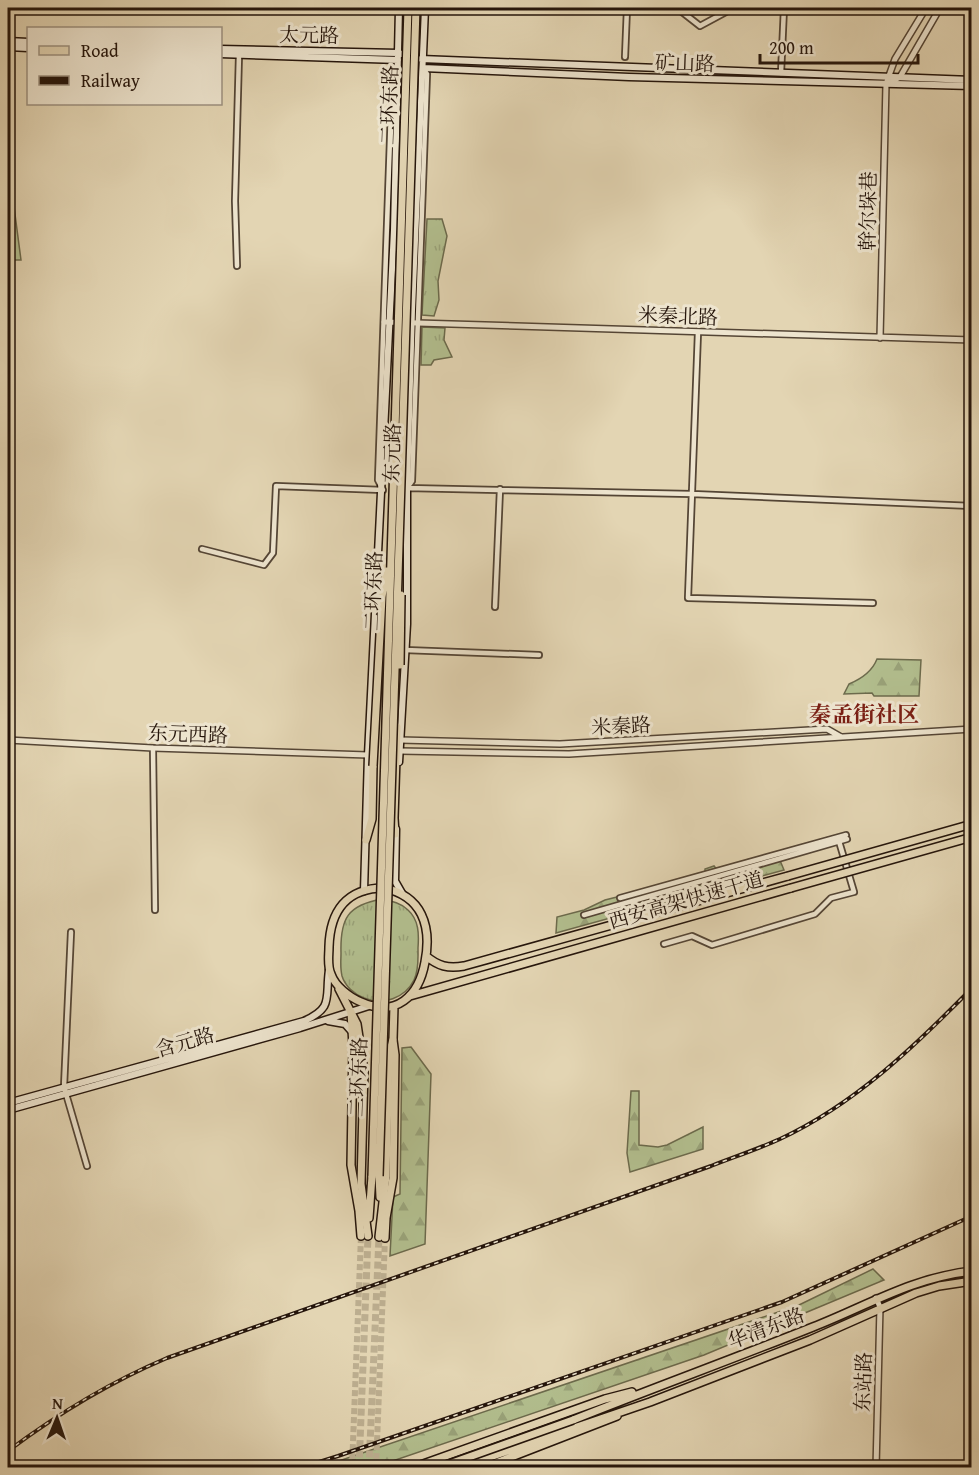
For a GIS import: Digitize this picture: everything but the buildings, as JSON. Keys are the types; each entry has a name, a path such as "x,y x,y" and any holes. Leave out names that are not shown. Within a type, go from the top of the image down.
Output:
{"main road":[{"name":"东元路","path":"364,891 368,755 383,490 399,8"},
{"name":"二环东路","path":"375,1176 391,545 408,8"},
{"name":"二环东路","path":"375,1176 416,8"},
{"name":"东元路","path":"405,897 395,881 395,834 405,650 407,488 425,8"},
{"path":"8,41 27,42"},
{"path":"8,47 27,48"},
{"name":"太元路","path":"222,49 398,57"},
{"name":"太元路","path":"222,54 398,57"},
{"name":"矿山路","path":"398,57 781,73 972,86"},
{"name":"矿山路","path":"423,68 629,77 887,81 900,77 972,80"},
{"path":"395,834 402,610 399,542"},
{"path":"366,840 372,819 382,597 391,545"},
{"name":"西安高架快速干道","path":"426,956 443,966 464,966 972,824"},
{"name":"西安高架快速干道","path":"410,996 972,837"},
{"path":"334,980 354,999 372,1005 394,1006 410,996 421,979 428,933 424,920 413,904 398,892 384,888 364,891 347,900 334,916 330,934 329,966 334,980 357,1024 363,1054 361,1184 364,1236"},
{"name":"含元路","path":"8,1110 65,1090 318,1015 324,1010 326,1003 329,966"},
{"name":"含元路","path":"8,1103 319,1022 372,1005"},
{"path":"375,1176 382,1238 393,1178 394,1006"},
{"path":"351,1011 354,1046 351,1165 364,1236"},
{"path":"319,1022 342,1023 349,1027 363,1054"},
{"path":"380,1221 386,1176 389,1054 393,1039"},
{"path":"364,1236 375,1176"},
{"name":"华清东路","path":"574,1423 663,1384 819,1325 876,1298 930,1279 972,1271"},
{"name":"华清东路","path":"574,1423 650,1402 810,1340 880,1307 931,1289 972,1281"},
{"path":"435,1465 441,1457 605,1399 663,1384"},
{"path":"483,1467 601,1424 650,1402"},
{"path":"411,1467 435,1465 574,1423"},
{"path":"458,1467 574,1423"},
{"path":"441,1457 444,1467"}],"street":[{"path":"625,57 627,8"},
{"path":"677,8 700,26 726,12 726,8"},
{"path":"781,73 784,8"},
{"path":"887,81 895,59 926,8"},
{"path":"900,77 940,8"},
{"path":"237,266 235,201 238,55"},
{"name":"矿山路","path":"398,57 423,68"},
{"name":"幹尔垛巷","path":"879,338 887,81"},
{"name":"米秦北路","path":"387,322 972,340"},
{"path":"698,332 688,598 873,603"},
{"path":"202,549 264,565 273,553 276,486 383,490"},
{"path":"407,488 692,494 972,506"},
{"path":"495,607 500,489"},
{"path":"405,650 539,655"},
{"name":"米秦路","path":"400,740 560,744 827,729 842,738"},
{"name":"米秦路","path":"400,751 553,755 972,729"},
{"path":"786,731 786,741"},
{"name":"东元西路","path":"8,740 153,748 368,755"},
{"path":"153,748 155,910"},
{"path":"620,898 847,837"},
{"path":"584,915 838,839"},
{"path":"664,944 692,936 712,945 815,914 831,897 854,891 838,839"},
{"path":"72,932 65,1090 87,1166"},
{"name":"东站路","path":"876,1298 880,1307 876,1467"}],"green space":[{"path":"8,161 21,260 8,260"},
{"path":"427,219 442,219 447,236 438,281 439,300 434,316 422,315"},
{"path":"422,327 445,328 444,340 452,357 434,360 431,365 421,365"},
{"path":"877,659 921,660 919,696 844,694 849,684 866,674"},
{"path":"779,858 784,870 556,933 557,917 584,910 605,900 705,875 705,869 714,866 722,876"},
{"path":"382,899 408,910 414,918 418,932 416,976 405,992 386,1001 371,1000 360,996 345,983 341,970 342,931 348,915 361,905"},
{"path":"411,1047 431,1074 425,1244 390,1256 393,1197 400,1194 402,1048"},
{"path":"631,1091 639,1091 639,1145 658,1147 667,1145 703,1127 703,1149 630,1172 627,1153"},
{"path":"873,1269 884,1280 704,1355 375,1467 321,1467 799,1305"}],"tunnel":[{"path":"352,1468 361,1236"},
{"path":"359,1468 368,1236"},
{"path":"369,1468 379,1237"},
{"path":"376,1468 385,1238"}],"railway":[{"path":"8,1451 84,1400 167,1358 711,1166 780,1139 833,1109 882,1073 972,988"},
{"path":"300,1468 782,1302 972,1216"}],"district":[{"name":"秦孟街社区","path":"864,714"}]}
